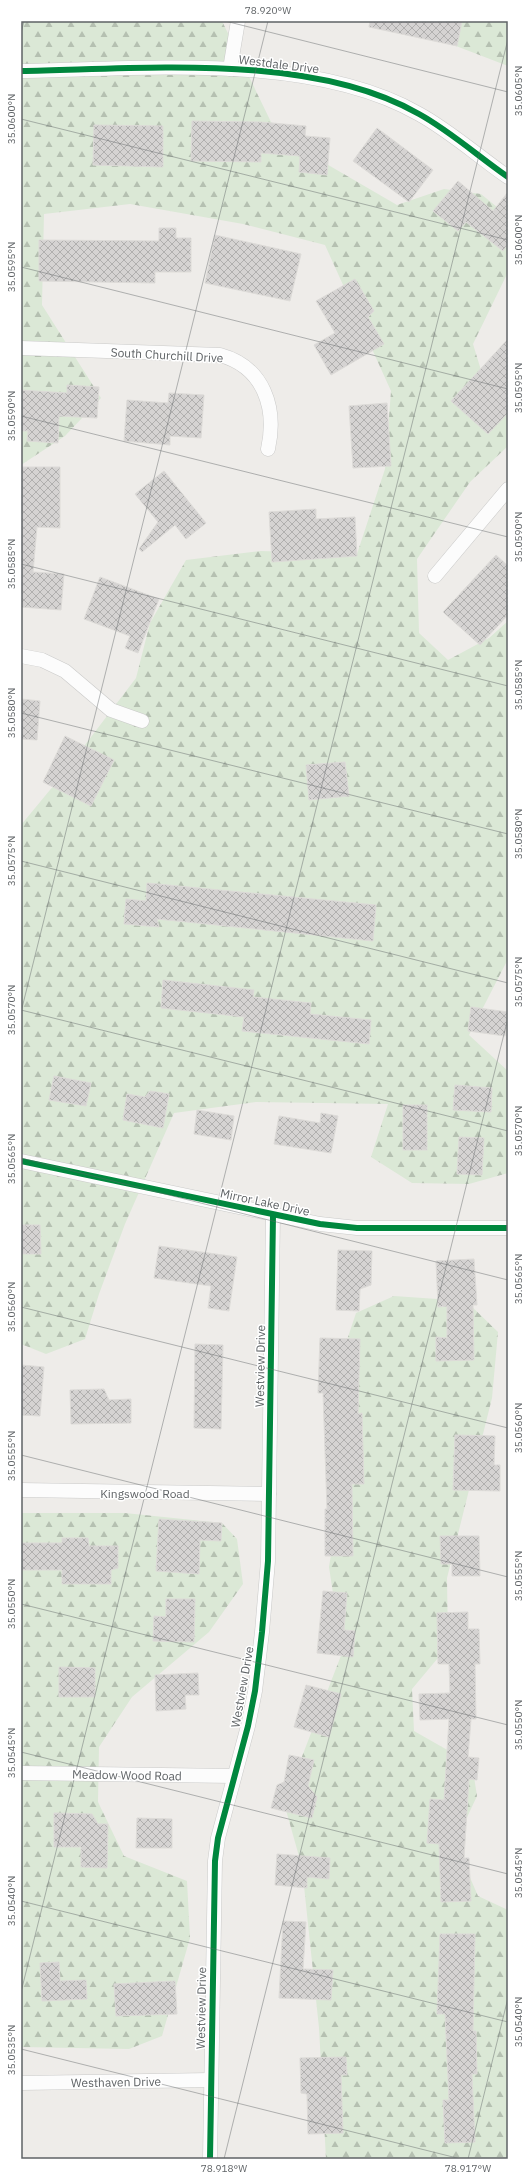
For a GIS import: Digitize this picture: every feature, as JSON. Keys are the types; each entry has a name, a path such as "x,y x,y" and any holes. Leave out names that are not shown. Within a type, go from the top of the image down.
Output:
{"street":[{"path":"230,69 238,21"},
{"name":"Westdale Drive","path":"21,71 217,67 319,79 354,87 387,99 420,114 508,177"},
{"name":"South Churchill Drive","path":"21,348 220,355 231,358 242,364 255,376 268,402 271,426 268,449"},
{"path":"435,576 508,489"},
{"path":"21,656 42,660 65,671 111,710 142,720"},
{"name":"Mirror Lake Drive","path":"21,1161 320,1224 357,1228 508,1228"},
{"name":"Westview Drive","path":"210,2159 210,2080 215,1861 218,1838 233,1776 248,1726 255,1691 268,1561 273,1215"},
{"name":"Kingswood Road","path":"21,1490 269,1494"},
{"name":"Meadow Wood Road","path":"21,1773 233,1776"},
{"name":"Westhaven Drive","path":"21,2083 210,2080"}],"green space":[{"path":"21,21 222,21 271,122 287,141 397,205 444,189 481,194 508,216 508,272 473,344 484,380 508,397 508,446 470,482 417,559 419,633 448,660 489,638 508,621 508,959 469,1035 508,1071 508,1173 469,1184 412,1183 371,1157 388,1104 256,1102 174,1113 125,1224 99,1294 85,1339 46,1354 21,1344 21,825 59,779 136,678 150,623 186,560 261,551 357,554 385,469 391,391 325,245 243,224 130,204 44,214 42,305 101,398 65,436 21,465"},
{"path":"391,21 508,21 508,66"},
{"path":"394,1296 466,1301 498,1332 492,1398 447,1578 448,1646 412,1689 414,1731 472,1764 477,1796 455,1843 478,1896 508,1910 508,2159 326,2159 319,2028 302,1867 284,1803 342,1653 329,1567 347,1454 337,1370 356,1313"},
{"path":"21,1513 125,1513 222,1523 237,1539 243,1584 209,1632 132,1697 99,1747 98,1802 124,1856 187,1881 190,1938 162,2036 129,2049 21,2047"}],"building":[{"path":"370,21 462,21 457,46 369,27"},
{"path":"192,121 261,122 306,126 305,136 330,138 327,175 299,172 300,156 261,153 261,162 191,161"},
{"path":"94,125 163,126 163,167 93,165"},
{"path":"377,128 433,170 409,202 353,161"},
{"path":"458,181 493,211 508,192 508,244 503,251 466,222 458,231 433,211"},
{"path":"159,228 176,228 176,238 191,238 191,272 155,272 155,283 39,281 39,240 159,241"},
{"path":"215,235 301,254 290,301 205,283"},
{"path":"355,279 374,311 368,317 384,344 331,375 314,345 335,333 316,301"},
{"path":"508,339 508,413 488,434 451,401"},
{"path":"67,385 99,387 97,418 59,416 58,443 27,441 28,431 21,431 21,390 67,393"},
{"path":"169,393 204,395 201,438 170,436 170,445 124,441 127,400 168,403"},
{"path":"387,403 391,466 353,468 349,406"},
{"path":"21,467 60,467 60,528 37,527 33,572 64,574 61,610 21,607"},
{"path":"164,471 206,523 186,539 175,525 142,552 139,549 158,522 135,494"},
{"path":"316,509 316,519 355,517 357,556 272,562 269,512"},
{"path":"496,555 508,566 508,615 480,645 443,612"},
{"path":"100,577 159,599 138,653 125,648 130,636 84,619"},
{"path":"21,699 40,701 37,740 21,739"},
{"path":"65,736 114,760 91,806 43,782"},
{"path":"345,762 349,796 309,800 306,765"},
{"path":"147,883 376,905 373,941 157,919 159,927 124,924 126,899 146,901"},
{"path":"163,980 254,990 253,997 311,1003 310,1014 371,1020 369,1044 242,1031 244,1017 161,1008"},
{"path":"471,1007 508,1012 505,1036 468,1031"},
{"path":"54,1076 91,1083 86,1106 49,1100"},
{"path":"455,1085 492,1088 491,1112 453,1110"},
{"path":"150,1091 169,1094 163,1128 123,1120 127,1094 145,1097"},
{"path":"403,1105 427,1105 427,1150 403,1150"},
{"path":"197,1110 234,1116 231,1140 194,1134"},
{"path":"321,1113 338,1116 331,1153 274,1144 279,1116 320,1123"},
{"path":"459,1137 484,1138 482,1175 457,1174"},
{"path":"21,1225 40,1225 41,1254 21,1254"},
{"path":"159,1246 237,1257 229,1311 208,1308 211,1286 154,1278"},
{"path":"338,1250 372,1251 371,1285 360,1289 359,1311 336,1310"},
{"path":"474,1259 477,1305 473,1305 474,1360 436,1361 436,1337 447,1338 447,1306 438,1307 436,1261"},
{"path":"320,1338 360,1339 358,1414 362,1413 364,1484 352,1484 353,1556 325,1556 325,1509 327,1509 323,1393 318,1393"},
{"path":"195,1344 223,1345 221,1429 194,1428"},
{"path":"21,1365 44,1367 40,1416 21,1415"},
{"path":"104,1389 109,1400 131,1399 131,1423 71,1424 70,1390"},
{"path":"455,1435 495,1436 494,1465 500,1465 500,1491 453,1490"},
{"path":"159,1519 222,1523 221,1541 200,1540 199,1574 156,1571"},
{"path":"440,1536 479,1536 480,1576 452,1576 452,1564 441,1564"},
{"path":"62,1538 88,1538 89,1546 118,1546 118,1568 111,1570 111,1584 62,1584 62,1570 21,1570 21,1543 62,1543"},
{"path":"323,1591 347,1593 344,1630 355,1631 353,1657 317,1653"},
{"path":"166,1599 195,1599 194,1642 153,1641 154,1616 166,1617"},
{"path":"468,1612 468,1629 479,1629 480,1664 475,1664 476,1719 471,1719 468,1757 479,1758 477,1780 469,1779 464,1858 469,1858 471,1901 441,1902 439,1844 427,1843 430,1799 444,1800 449,1719 420,1720 419,1694 450,1693 449,1664 438,1664 437,1613"},
{"path":"59,1667 95,1668 95,1697 59,1697"},
{"path":"198,1673 199,1695 185,1695 186,1709 156,1711 155,1675"},
{"path":"306,1685 341,1694 329,1737 294,1727"},
{"path":"289,1755 314,1760 308,1786 317,1797 312,1818 271,1808 277,1785 284,1782"},
{"path":"54,1813 92,1814 98,1824 108,1824 107,1868 81,1867 81,1847 54,1847"},
{"path":"137,1818 172,1819 172,1848 136,1848"},
{"path":"277,1854 330,1858 329,1879 307,1877 307,1888 275,1885"},
{"path":"283,1921 306,1922 303,1969 333,1970 331,2000 279,1998"},
{"path":"440,1934 475,1934 473,2031 476,2031 477,2074 472,2074 475,2142 445,2143 443,2100 449,2100 445,2014 437,2014"},
{"path":"59,1962 60,1981 86,1980 87,1999 42,2001 40,1963"},
{"path":"175,1981 177,2014 116,2016 114,1984"},
{"path":"346,2057 347,2075 341,2075 343,2133 308,2134 307,2094 301,2093 300,2058"}],"cycle path":[{"path":"21,71 172,67 225,68 278,73 328,81 376,94 419,114 453,136 508,177"},
{"path":"21,1161 320,1224 357,1228 508,1228"},
{"path":"210,2159 215,1861 218,1838 248,1726 255,1691 268,1561 273,1215"}]}
